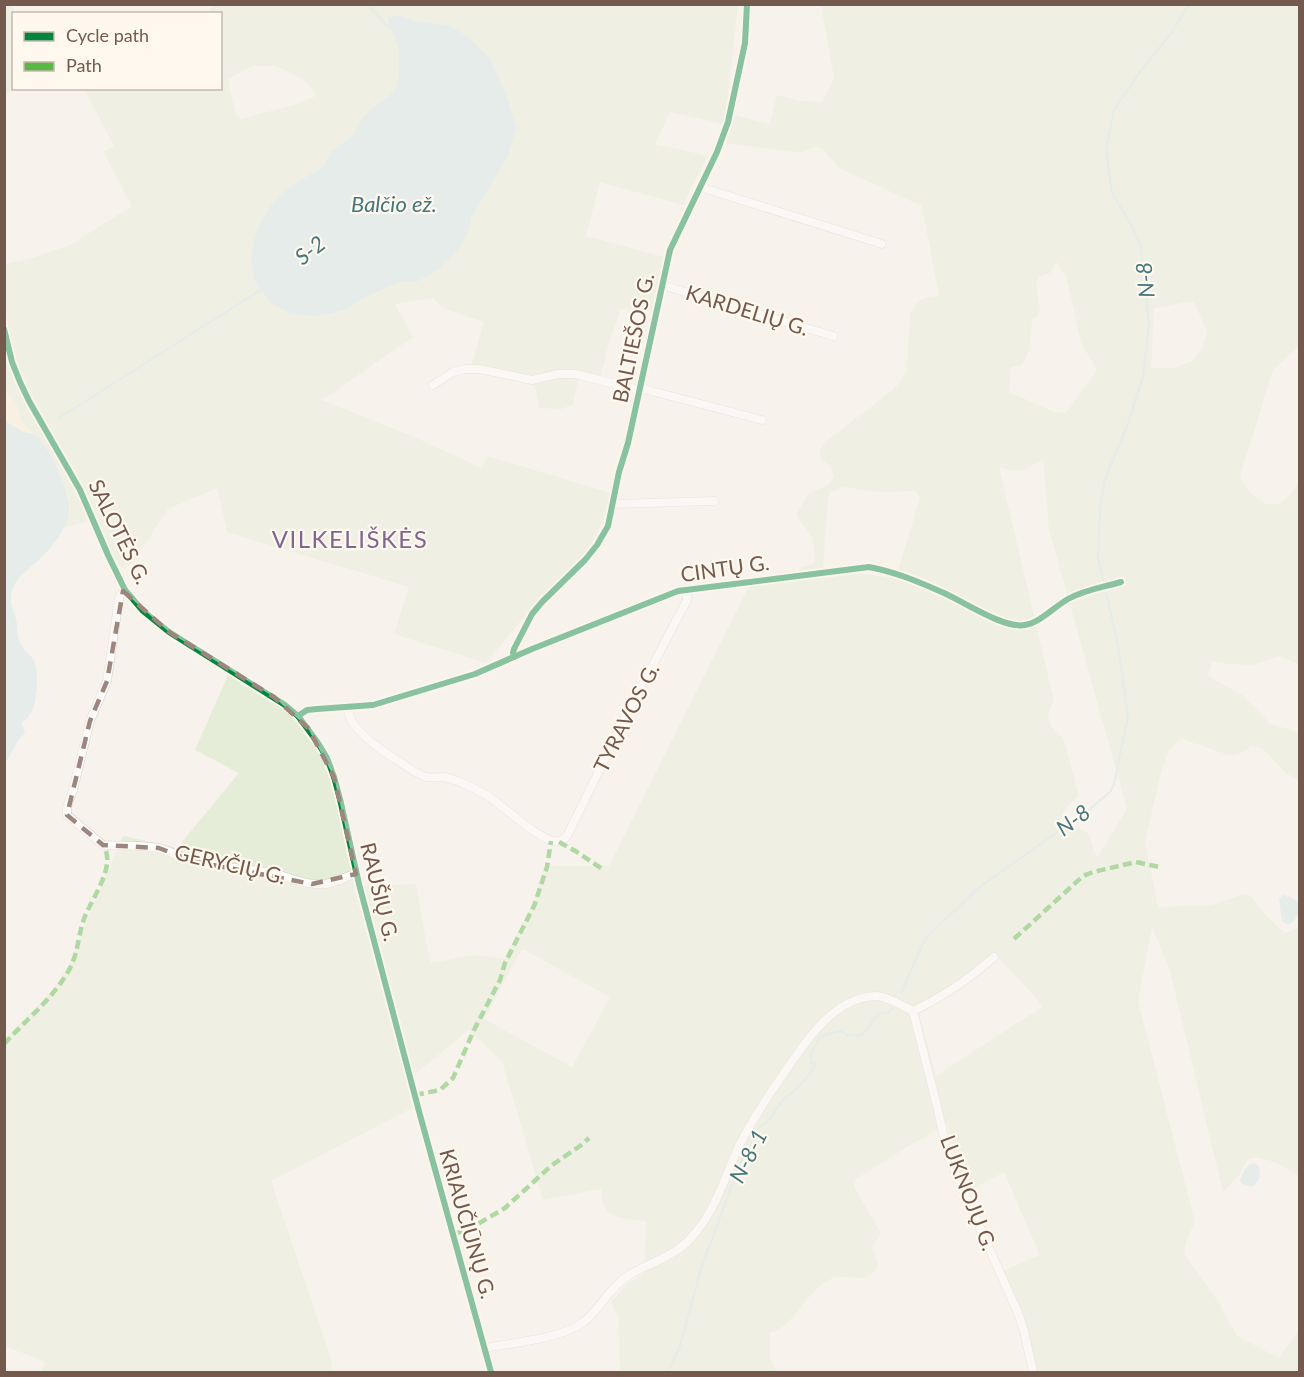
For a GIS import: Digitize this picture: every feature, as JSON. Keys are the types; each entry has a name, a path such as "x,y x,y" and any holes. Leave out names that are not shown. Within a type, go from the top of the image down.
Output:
{"street":[{"name":"BALTIEŠOS G.","path":"514,657 514,649 532,614 585,560 608,526 670,250 717,152 728,122 745,43 747,4"},
{"path":"700,187 882,244"},
{"name":"KARDELIŲ G.","path":"662,285 833,336"},
{"name":"SALOTĖS G.","path":"4,329 12,362 20,382 80,490 125,590 143,611 169,633 274,697 298,716"},
{"path":"433,385 453,372 465,369 479,369 532,380 558,374 575,374 762,420"},
{"path":"613,504 714,501"},
{"name":"CINTŲ G.","path":"298,716 307,710 386,702 475,674 671,593 687,590 869,567 900,574 1003,622 1017,626 1028,624 1079,593 1121,582"},
{"name":"GERYČIŲ G.","path":"125,590 119,599 107,681 90,721 67,807 69,818 103,845 159,848 192,861 280,875 312,884 326,884 357,874"},
{"name":"TYRAVOS G.","path":"348,706 351,721 356,728 382,750 421,775 452,779 488,796 537,832 551,841 559,842 567,836 687,600 687,590"},
{"name":"RAUŠIŲ G.","path":"298,716 327,758 334,777 412,1084"},
{"path":"485,1348 549,1337 580,1324 627,1276 674,1252 690,1240 714,1205 755,1115 805,1043 825,1020 849,1003 875,996 882,996 913,1011 955,989 994,957"},
{"name":"LUKNOJŲ G.","path":"913,1011 948,1156 1017,1313 1024,1331 1032,1372"},
{"name":"KRIAUČIŪNŲ G.","path":"412,1084 491,1372"}],"highlighted area":[{"path":"123,591 169,632 274,697 308,728 334,777 356,874 312,884 192,861 159,848 103,845 67,815 90,721 107,681"}],"green space":[{"path":"5,4 11,5 15,12 12,12 12,90 14,90 5,95"},
{"path":"214,5 738,5 726,113 770,124 777,95 799,101 822,102 834,78 821,5 1299,5 1299,346 1273,370 1240,476 1250,492 1262,501 1274,505 1285,499 1299,482 1299,664 1279,656 1253,665 1212,661 1208,676 1242,695 1270,724 1299,732 1299,780 1286,773 1263,749 1252,746 1241,753 1228,755 1182,739 1169,750 1161,772 1145,842 1158,907 1211,905 1245,894 1251,896 1272,922 1286,933 1299,927 1299,1176 1277,1163 1256,1157 1247,1160 1239,1175 1223,1192 1170,971 1152,927 1138,1001 1195,1222 1187,1239 1184,1253 1219,1303 1237,1336 1279,1358 1299,1329 1299,1372 1035,1372 1003,1271 1040,1255 1004,1172 967,1192 959,1173 947,1124 856,1179 854,1187 881,1233 871,1248 877,1261 876,1270 869,1276 838,1277 824,1283 787,1323 770,1333 770,1358 777,1372 620,1372 619,1320 611,1302 625,1286 644,1273 646,1221 621,1218 610,1213 603,1204 601,1189 543,1200 502,1061 469,1030 414,1075 363,886 416,884 430,963 475,955 505,959 536,896 545,866 609,866 750,584 797,581 800,568 815,562 813,538 798,518 797,512 809,494 829,484 834,476 831,467 820,457 820,451 825,442 894,389 907,369 910,314 921,300 939,296 922,206 839,168 823,149 814,147 801,153 725,143 729,132 719,123 670,112 655,144 708,156 683,205 600,182 586,236 664,257 653,310 621,309 608,346 601,376 580,373 573,404 562,409 539,408 533,375 471,367 484,322 442,308 434,298 395,304 413,337 322,400 414,437 482,468 488,456 611,493 610,506 590,547 528,612 486,663 394,634 409,587 227,532 217,488 168,509 132,564 122,568 113,556 98,519 63,528 70,510 68,496 44,445 21,421 10,395 5,391 4,326 8,325 5,305 5,264 29,259 70,245 132,206 103,152 114,146 85,90 222,90 222,12 208,12","holes":["399,15 415,21 449,25 491,60 507,97 516,128 508,156 471,218 470,228 416,282 400,282 344,310 258,226 271,205 290,187 324,166 331,152 353,135 370,110 389,96 396,87 399,74 399,49 390,28","252,66 276,66 299,77 308,84 316,96 297,104 241,119 236,115 228,79","1057,262 1067,279 1081,343 1097,370 1066,413 1054,412 1009,392 1011,367 1020,366 1026,358 1032,320 1038,316 1040,311 1036,283 1039,277 1050,273","1194,301 1207,333 1202,349 1191,362 1172,368 1151,368 1154,308","1043,460 1049,529 1127,809 1097,858 1088,833 1065,826 1060,819 1065,809 1079,796 1064,740 1051,726 1048,718 1054,701 999,467 1012,471 1023,470","842,487 881,492 915,491 920,498 897,575 893,578 858,573 826,578 823,570 828,498 830,492","522,949 610,997 572,1067 484,1019","999,959 1042,1007 936,1076 919,1015"]},
{"path":"229,673 271,698 294,716 315,743 327,768 337,801 357,896 414,1107 271,1181 331,1359 332,1372 41,1372 45,1362 5,1346 4,1039 53,990 69,965 123,836 177,848 239,773 195,750"}],"sand":[{"path":"4,391 16,404 21,421 34,434 23,433 5,421"}],"water":[{"name":"Balčio ež.","path":"399,15 415,21 449,25 469,38 491,60 507,97 516,128 508,156 471,218 470,228 458,251 439,269 416,282 400,282 344,310 318,316 291,314 271,303 254,279 251,255 258,226 271,205 290,187 324,166 331,152 353,135 370,110 389,96 396,87 399,74 399,49 388,18"},
{"path":"5,421 23,432 34,434 41,441 60,477 69,512 58,537 46,553 22,574 12,590 11,602 17,622 19,641 35,664 37,686 33,708 22,723 25,733 5,764"},
{"path":"1283,895 1297,901 1300,908 1296,918 1288,925 1282,921 1279,899"},
{"path":"1255,1163 1260,1172 1257,1182 1253,1187 1242,1184 1240,1180 1245,1169"}],"waterway":[{"name":"S-2","path":"369,4 390,29"},
{"name":"N-8","path":"1103,580 1098,557 1100,510 1105,479 1126,429 1143,377 1149,325 1141,247 1132,226 1112,193 1106,149 1114,110 1141,70 1170,35 1189,4"},
{"name":"S-2","path":"59,418 262,289"},
{"name":"N-8","path":"901,993 925,939 977,889 1090,809 1111,791 1128,716 1118,646 1106,592"},
{"name":"N-8-1","path":"668,1372 680,1346 701,1269 740,1163 758,1133 759,1127 813,1070 816,1064 811,1063 811,1053 821,1036 841,1031 847,1035 859,1036 868,1029 878,1015 889,1012 892,1008"}],"marked path":[{"path":"415,1095 441,1089 453,1078 474,1030 500,980 505,963 534,906 547,867 551,841"},
{"path":"559,842 604,870"},
{"path":"4,1044 53,994 70,968 83,922 105,873 107,854 103,845"},
{"path":"1014,939 1083,876 1136,862 1159,867"},
{"path":"454,1234 471,1228 505,1208 552,1165 589,1138"}],"cycle path":[{"path":"514,657 514,649 532,614 585,560 608,526 670,250 717,152 728,122 745,43 747,4"},
{"path":"4,329 12,362 20,382 80,490 125,590 143,611 169,632 285,705 298,716 327,758 340,799 359,884 420,1115 491,1372"},
{"path":"298,716 307,710 373,705 475,674 678,591 869,567 926,585 995,619 1025,625 1036,621 1074,596 1121,582"}],"district":[{"name":"VILKELIŠKĖS","path":"350,540"}]}
